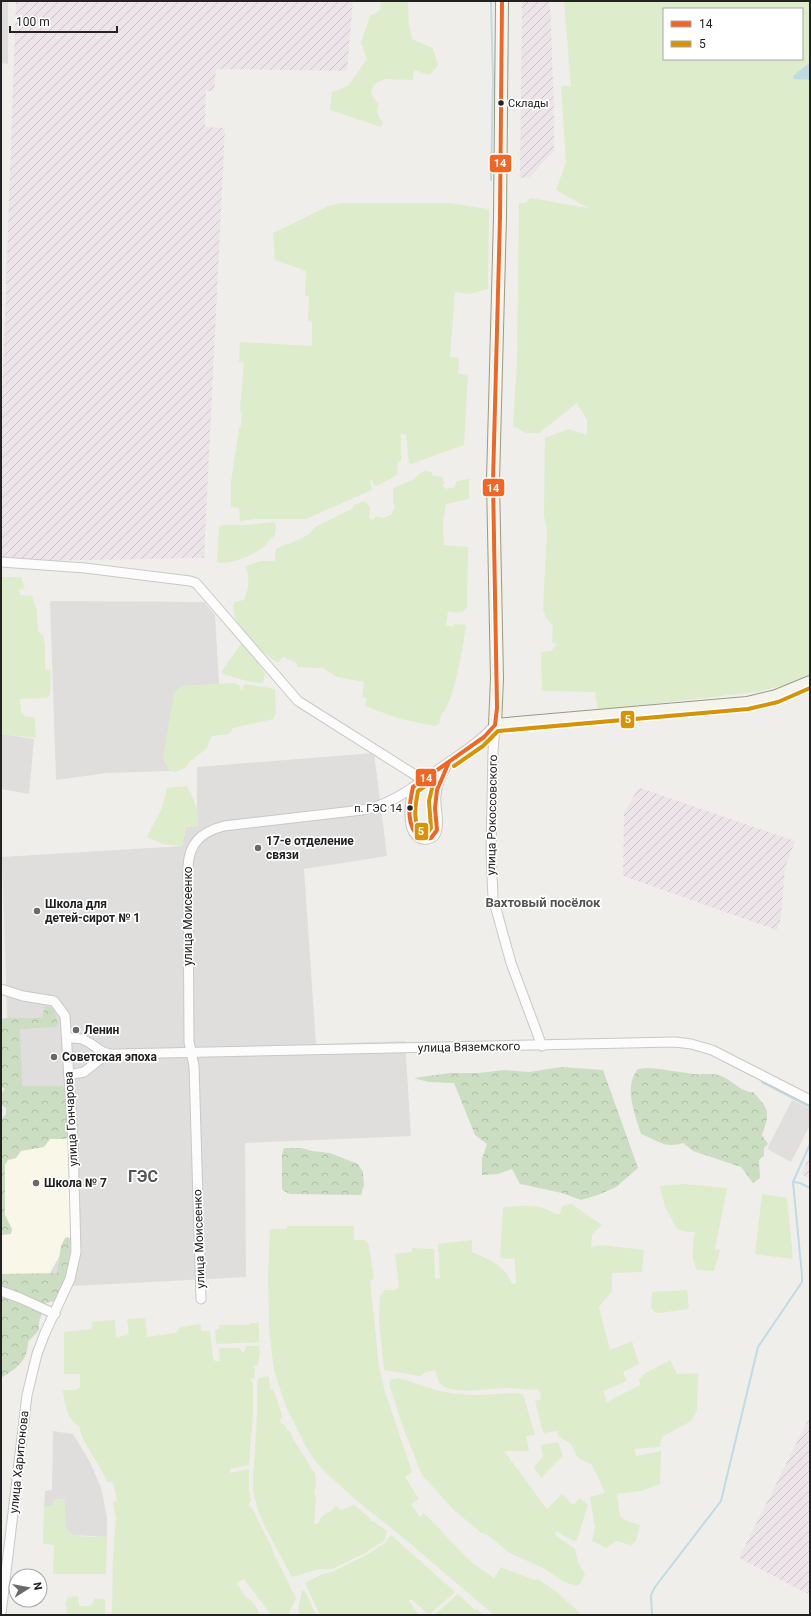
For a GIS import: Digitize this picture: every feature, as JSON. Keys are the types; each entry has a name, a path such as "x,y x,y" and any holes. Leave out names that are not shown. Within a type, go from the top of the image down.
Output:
{"street":[{"name":"улица Рокоссовского","path":"502,1 500,217 493,481 497,679 493,751 493,898 504,942 542,1046"},
{"path":"1,562 104,569 190,580 196,583 225,618 251,644 288,691 298,701 423,780"},
{"path":"495,725 752,702 776,696 810,682"},
{"name":"улица Моисеенко","path":"201,1299 194,1066 190,1042 188,1002 189,854 198,839 211,830 224,826 369,809 388,803 479,741 495,725"},
{"path":"413,787 411,800 412,831 417,837 421,839 428,839 434,836 437,830 435,806 436,795 439,782 449,762"},
{"name":"улица Гончарова","path":"1,989 23,996 54,1001 65,1016 73,1140 76,1252 70,1279 55,1314"},
{"path":"67,1038 81,1039 102,1052 116,1054"},
{"name":"улица Вяземского","path":"116,1054 542,1046 666,1042 691,1044 720,1054 810,1100"},
{"path":"92,1045 96,1055 93,1065"},
{"path":"69,1075 84,1072 102,1057 116,1054"},
{"path":"1,1292 20,1298 55,1314"},
{"name":"улица Харитонова","path":"1,1614 16,1499 25,1403 37,1354 45,1333 55,1314"}],"shaded area":[{"path":"1,1 8,1 8,64 1,63"},
{"path":"16,1 353,1 347,71 216,69 214,91 206,91 205,127 225,128 204,558 30,561 2,558 1,430"},
{"path":"522,1 550,1 554,151 530,177 520,178"},
{"path":"50,601 204,602 215,615 219,684 181,686 163,758 170,771 107,773 56,780"},
{"path":"1,734 34,739 29,794 1,789"},
{"path":"374,753 387,856 304,869 316,1044 405,1041 411,1136 245,1143 246,1277 16,1289 2,857 182,846 186,827 198,826 197,767"},
{"path":"640,788 795,841 785,868 781,917 777,930 623,876 624,812"},
{"path":"792,1100 810,1109 810,1125 791,1162 767,1149"},
{"name":"Школа № 7","path":"68,1131 71,1236 47,1278 1,1279 2,1133"},
{"path":"810,1155 810,1179 801,1174"},
{"path":"810,1416 810,1595 739,1558"},
{"path":"53,1431 73,1434 90,1462 101,1488 107,1517 107,1537 74,1535 69,1532 66,1528 64,1499 53,1506 44,1506 45,1491 52,1490"}],"green space":[{"path":"381,1 408,1 409,25 412,39 433,48 438,65 430,75 414,70 413,80 384,79 373,85 371,94 378,104 377,113 383,123 381,127 330,110 332,92 348,86 367,59 361,43 370,16 380,10"},
{"path":"564,1 810,1 810,62 793,76 810,80 810,674 784,685 757,692 598,710 595,692 542,691 541,652 551,651 557,644 552,642 553,626 546,618 543,609 547,531 544,516 545,438 568,429 587,435 587,420 577,403 539,433 526,433 513,426 517,361 519,203 526,203 530,198 588,208 556,190 566,162 561,86 571,86"},
{"path":"342,203 449,203 489,209 488,289 470,294 455,292 450,357 459,358 458,373 468,376 464,445 411,464 409,462 406,435 401,434 401,461 398,462 397,475 377,486 374,485 372,480 370,481 372,490 306,519 255,519 240,521 239,508 231,507 231,482 242,413 240,410 244,363 239,362 240,342 312,346 312,321 308,320 309,297 305,295 306,271 275,260 273,233 329,206"},
{"path":"426,471 431,472 433,476 443,477 444,484 442,486 447,489 455,487 456,481 469,479 469,499 446,504 443,523 444,545 468,547 467,608 458,612 448,611 446,625 454,627 454,624 466,625 461,658 454,687 446,709 441,714 439,724 435,726 400,719 365,706 367,699 362,696 364,682 337,677 322,667 297,667 297,663 283,657 278,663 261,650 248,637 236,620 234,613 234,602 244,600 247,591 248,575 246,566 261,561 275,561 276,549 303,538 315,527 353,508 354,505 365,501 370,507 369,518 373,520 376,516 383,518 391,515 395,507 393,503 393,488 413,480 420,473"},
{"path":"274,522 276,526 275,535 262,548 247,557 222,563 217,562 219,527 222,525 246,525"},
{"path":"1,577 21,577 25,588 19,590 20,595 32,596 37,610 38,632 43,635 45,645 45,669 51,670 50,695 47,698 20,699 21,712 25,716 35,718 36,738 1,734"},
{"path":"243,641 255,655 258,663 265,673 263,683 250,682 223,674 222,671"},
{"path":"234,683 239,685 241,690 245,684 275,689 276,714 273,719 233,728 229,734 212,736 206,749 189,762 185,768 176,772 170,771 163,758 174,693 181,686"},
{"path":"187,786 197,808 198,826 186,827 182,846 163,844 147,837 162,808 167,788"},
{"path":"45,1006 51,1007 55,1012 58,1024 56,1027 20,1029 22,1086 63,1086 66,1092 70,1136 65,1139 50,1139 44,1147 21,1151 16,1158 8,1160 5,1165 5,1215 12,1229 11,1234 1,1235 1,1120 6,1114 6,1108 1,1105 1,1094 5,1089 1,1087 1,1019 42,1017"},
{"path":"561,1067 603,1070 638,1168 616,1187 598,1195 581,1200 562,1193 520,1184 512,1169 498,1174 482,1175 482,1159 487,1144 475,1135 454,1083 428,1082 414,1078 450,1073 479,1073 504,1070 529,1072"},
{"path":"649,1068 693,1074 718,1075 744,1090 753,1092 763,1103 767,1112 762,1135 768,1144 764,1148 764,1155 759,1160 760,1178 753,1183 741,1167 693,1151 683,1143 676,1145 665,1144 641,1134 633,1109 631,1084 638,1069"},
{"path":"284,1148 301,1148 330,1153 358,1164 363,1172 364,1185 361,1195 290,1194 282,1190 282,1154"},
{"path":"684,1184 727,1188 715,1249 720,1250 714,1271 697,1270 693,1261 695,1232 687,1232 677,1229 665,1207 660,1186"},
{"path":"762,1194 787,1198 793,1259 755,1254"},
{"path":"572,1204 602,1225 592,1234 591,1247 602,1245 644,1250 642,1272 612,1273 612,1291 599,1307 610,1350 632,1341 639,1364 623,1372 627,1381 603,1391 607,1402 640,1385 639,1379 644,1374 670,1360 677,1374 698,1373 697,1410 691,1421 662,1437 660,1447 634,1449 636,1456 661,1451 660,1484 641,1491 617,1494 620,1516 626,1521 640,1525 636,1541 631,1545 616,1541 606,1548 592,1541 595,1527 590,1497 605,1493 592,1465 578,1458 571,1444 558,1436 557,1431 543,1433 535,1401 541,1399 539,1389 527,1390 508,1388 465,1391 449,1389 441,1385 438,1381 435,1370 426,1372 420,1376 384,1370 379,1320 380,1295 385,1290 395,1290 399,1287 395,1254 412,1252 412,1248 434,1249 435,1279 440,1278 438,1244 472,1240 472,1252 496,1264 505,1272 512,1284 516,1283 515,1259 500,1258 503,1207 537,1207 549,1210 555,1214 560,1214 562,1206"},
{"path":"287,1226 354,1226 354,1240 365,1240 369,1246 374,1279 370,1280 379,1366 385,1392 412,1472 405,1477 419,1499 411,1504 420,1517 424,1513 471,1562 494,1578 501,1567 534,1580 538,1579 557,1592 582,1615 494,1615 400,1535 362,1505 326,1473 315,1461 305,1445 286,1407 274,1371 269,1328 268,1275 270,1229 286,1229"},
{"path":"68,1237 71,1240 67,1279 56,1301 46,1303 39,1322 39,1330 28,1342 26,1354 20,1364 1,1378 1,1274 57,1273 61,1246 65,1238"},
{"path":"687,1290 689,1309 656,1313 651,1308 652,1292"},
{"path":"145,1318 147,1337 176,1333 180,1327 200,1324 202,1331 210,1331 213,1358 215,1361 220,1361 219,1348 239,1348 243,1353 246,1349 245,1346 259,1346 260,1352 258,1365 253,1366 253,1368 255,1368 254,1378 250,1379 253,1383 253,1414 249,1465 230,1469 230,1473 249,1469 250,1507 253,1509 272,1548 275,1558 296,1598 288,1615 271,1615 244,1579 236,1583 246,1597 251,1600 260,1615 112,1615 113,1555 116,1518 113,1503 117,1500 113,1482 107,1482 84,1441 79,1426 72,1420 67,1411 63,1390 76,1390 80,1387 80,1374 64,1374 64,1332 92,1329 92,1322 115,1320 116,1337 129,1335 127,1319"},
{"path":"250,1323 259,1323 259,1342 216,1343 215,1330 219,1329 219,1325 249,1325"},
{"path":"269,1376 270,1390 273,1389 282,1414 280,1421 284,1424 288,1431 290,1431 292,1437 315,1474 316,1487 314,1492 316,1499 314,1524 317,1524 322,1517 336,1506 341,1510 354,1505 369,1517 370,1521 373,1521 387,1531 385,1540 365,1553 332,1569 319,1569 292,1577 265,1527 257,1507 253,1491 253,1477 257,1418 257,1385 258,1378"},
{"path":"399,1378 436,1390 458,1394 523,1394 535,1435 526,1436 529,1451 504,1451 547,1509 562,1494 573,1505 580,1498 588,1505 577,1540 574,1541 556,1531 555,1535 575,1549 578,1562 585,1574 580,1584 576,1586 562,1581 543,1568 510,1553 486,1534 481,1533 454,1510 422,1475 404,1430 390,1387 389,1382 392,1379"},
{"path":"558,1442 563,1456 541,1478 534,1467 543,1457 541,1445"},
{"path":"54,1499 64,1499 66,1528 69,1532 79,1536 107,1537 106,1574 53,1574 54,1545 43,1544 44,1506 53,1506"},
{"path":"391,1535 455,1592 429,1615 411,1599 409,1601 419,1615 320,1615 305,1583 367,1555 386,1542"},
{"path":"302,1591 305,1591 316,1615 300,1615 298,1609"},
{"path":"458,1594 475,1610 477,1609 483,1615 434,1615"},
{"path":"78,1596 79,1606 90,1606 93,1603 94,1598 105,1599 105,1615 66,1615 67,1607 65,1604 68,1597"}],"water":[{"path":"810,62 810,80 794,79 793,76"}],"waterway":[{"path":"491,1 493,81 491,180"},
{"path":"762,1082 810,1107"},
{"path":"652,1615 651,1595 655,1587 721,1501 758,1347 802,1282 793,1182 810,1144"},
{"path":"793,1182 800,1183 810,1188"}],"transit line":[{"name":"14","path":"449,762 437,790 435,808 437,830 431,838 421,839 412,828 410,822 410,801 413,787 484,737 495,725 497,708 493,481 500,217 502,1"},
{"name":"5","path":"454,766 483,746 498,731 748,709 778,702 810,688"},
{"name":"5","path":"434,780 429,801 431,828 428,832 423,833 419,829 415,813 418,791 434,780"}],"place":[{"name":"Склады","path":"501,103"},
{"name":"п. ГЭС 14","path":"410,808"},
{"name":"17-е отделение связи","path":"258,848"},
{"name":"Школа для детей-сирот № 1","path":"37,911"},
{"name":"Ленин","path":"76,1030"},
{"name":"Советская эпоха","path":"54,1057"},
{"name":"Школа № 7","path":"36,1183"}],"district":[{"name":"Вахтовый посёлок","path":"543,902"},
{"name":"ГЭС","path":"143,1176"}]}
